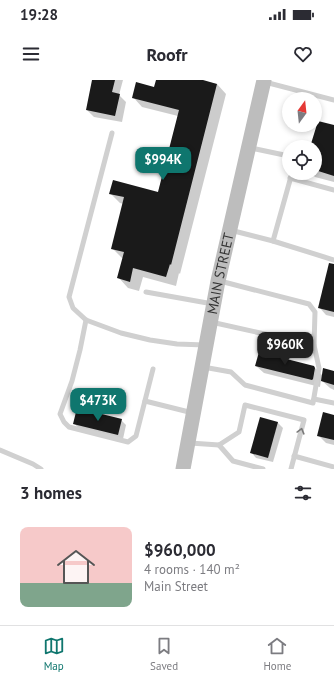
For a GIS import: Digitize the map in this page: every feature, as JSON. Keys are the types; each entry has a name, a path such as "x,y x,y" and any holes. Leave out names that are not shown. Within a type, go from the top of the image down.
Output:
{"main road":[{"name":"MAIN STREET","path":"182,469 218,281 264,81"}],"lane":[{"path":"264,81 334,100"},
{"path":"112,133 68,297 73,308 86,320 121,333 150,340 177,344 206,345"},
{"path":"249,148 282,155"},
{"path":"273,241 290,180"},
{"path":"303,180 334,190"},
{"path":"230,230 273,241 334,260"},
{"path":"202,367 231,372 245,384 252,387 313,403 319,368 314,345 315,312 309,304 218,281"},
{"path":"146,292 214,304"},
{"path":"86,320 72,381 60,414 69,428 128,442 136,436 153,369"},
{"path":"210,321 314,345"},
{"path":"314,399 334,403"},
{"path":"146,400 193,413"},
{"path":"187,443 219,445 239,432 245,405 304,420 291,469"},
{"path":"219,445 233,461 263,469"},
{"path":"0,450 42,469"},
{"path":"294,456 334,467"}],"building":[{"path":"92,80 115,80 112,92 120,94 115,116 86,110"},
{"path":"156,80 203,80 217,84 171,265 170,264 166,277 133,268 130,282 117,278 124,252 111,249 124,197 109,194 113,180 158,192 179,110 132,98 136,82 154,87"},
{"path":"322,122 334,125 334,176 322,172 322,140 312,140 315,132 322,132"},
{"path":"329,263 334,264 334,312 318,308"},
{"path":"259,352 314,366 313,379 255,366"},
{"path":"323,368 334,371 334,385 321,381"},
{"path":"77,408 122,419 118,435 73,424"},
{"path":"323,412 334,415 334,440 317,436"},
{"path":"260,417 278,422 268,458 250,453"}]}
